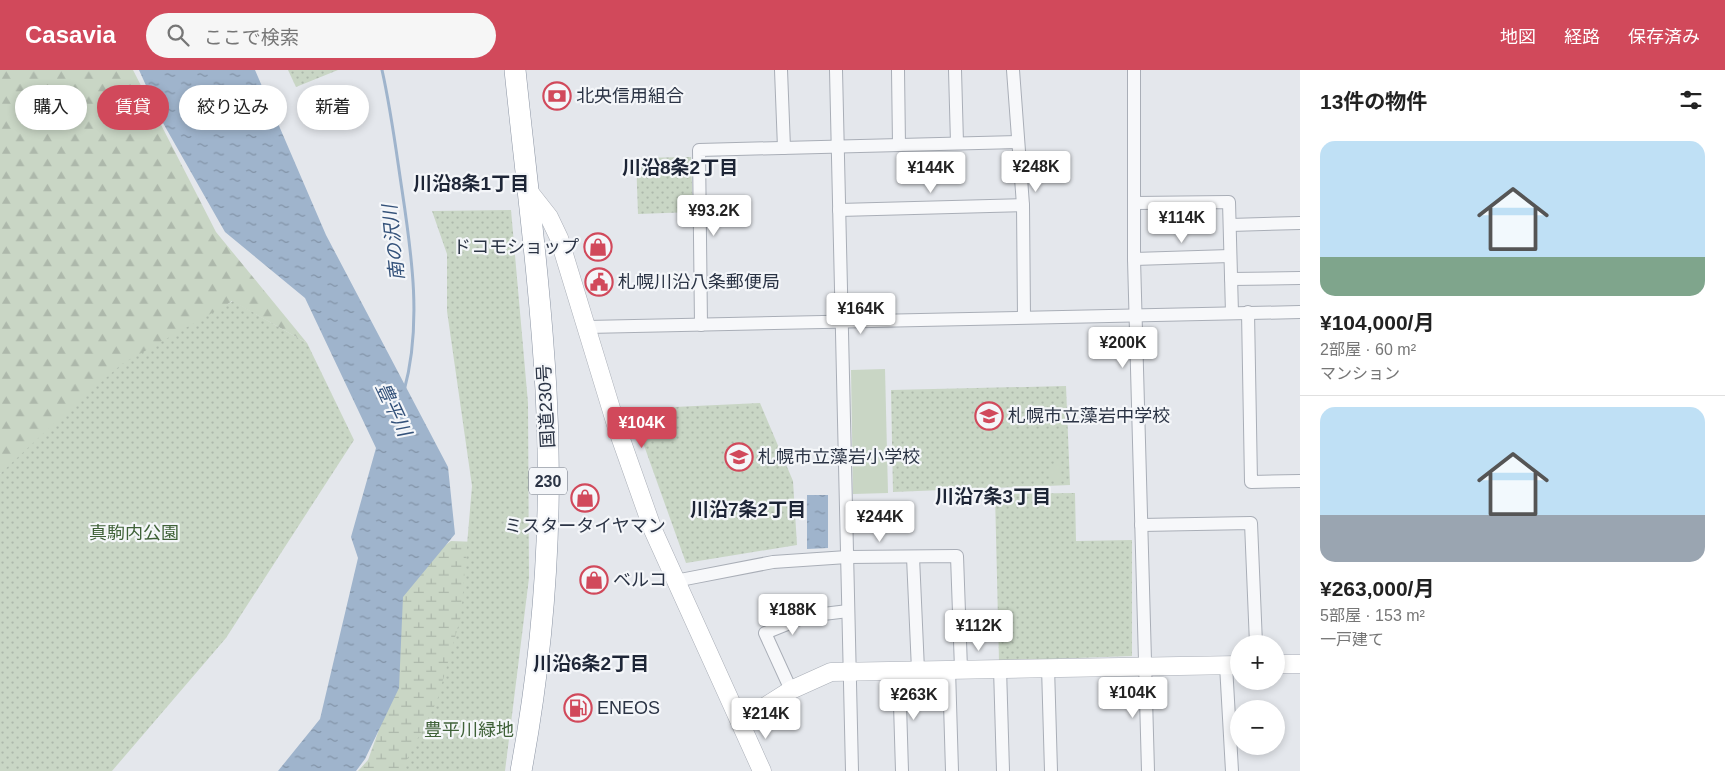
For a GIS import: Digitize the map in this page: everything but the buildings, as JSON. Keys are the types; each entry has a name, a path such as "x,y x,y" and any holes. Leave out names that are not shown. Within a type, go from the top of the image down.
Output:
{"highway":[{"name":"国道230号","path":"515,70 546,391 548,480 542,624 521,771"}],"street":[{"path":"782,70 784,148"},
{"path":"836,70 852,771"},
{"path":"898,70 899,145"},
{"path":"955,70 957,143"},
{"path":"1013,70 1023,205 1024,317"},
{"path":"1134,70 1135,314 1148,771"},
{"path":"701,325 698,150 1018,142"},
{"path":"527,190 549,217 559,238 620,437 653,530 762,771"},
{"path":"1135,203 1229,202 1232,313"},
{"path":"839,210 1023,205"},
{"path":"1230,225 1300,223"},
{"path":"1134,259 1230,256"},
{"path":"1231,279 1300,278"},
{"path":"1248,312 1251,482 1300,482"},
{"path":"587,327 1300,312"},
{"path":"1141,525 1251,523 1256,635"},
{"path":"675,581 773,562 848,557 957,556 952,771"},
{"path":"913,557 918,670"},
{"path":"791,690 765,633 807,616 848,611"},
{"path":"1285,664 1300,664"},
{"path":"741,722 791,690 831,672 1230,665"},
{"path":"1048,667 1051,771"},
{"path":"1000,668 1003,771"},
{"path":"899,671 902,771"},
{"path":"1232,690 1232,771"}],"green space":[{"path":"0,70 133,70 141,85 97,85 97,130 164,130 216,232 307,343 232,301 0,474"},
{"path":"288,70 338,70 297,85 296,87"},
{"path":"691,157 693,212 638,214 636,158"},
{"name":"豊平川緑地","path":"511,210 528,403 529,578 505,771 401,771 437,701 461,616 472,486 447,311 447,254 432,211"},
{"name":"真駒内公園","path":"233,301 307,343 354,440 226,638 112,771 0,771 0,474 63,415 122,364"},
{"path":"885,369 888,493 853,494 851,370"},
{"path":"1066,386 1070,485 893,492 891,390"},
{"path":"760,403 793,481 797,545 686,563 631,409"},
{"path":"1051,466 1060,466 1060,481 1051,481"},
{"path":"1075,493 1076,541 1132,540 1132,656 999,661 995,494"},
{"path":"451,541 477,542 458,668 411,771 358,771 368,760 381,724 396,600 425,560"}],"water":[{"name":"豊平川","path":"139,70 255,70 261,85 179,85 179,130 281,130 326,235 448,467 455,534 403,597 399,688 365,759 356,771 278,771 320,719 358,558 351,537 376,448 305,298 225,232 167,130 169,130 169,85 146,85"},
{"path":"807,495 828,495 828,548 807,549"}],"waterway":[{"name":"南の沢川","path":"382,70 406,215 414,291 413,341 404,391"}],"place":[{"name":"北央信用組合","path":"557,96"},
{"name":"ドコモショップ","path":"598,247"},
{"name":"札幌川沿八条郵便局","path":"599,282"},
{"name":"札幌市立藻岩中学校","path":"989,416"},
{"name":"札幌市立藻岩小学校","path":"739,457"},
{"name":"ミスタータイヤマン","path":"585,498"},
{"name":"ベルコ","path":"594,580"},
{"name":"ENEOS","path":"578,708"}],"district":[{"name":"川沿8条2丁目","path":"680,167"},
{"name":"川沿8条1丁目","path":"471,183"},
{"name":"川沿7条3丁目","path":"993,496"},
{"name":"川沿7条2丁目","path":"748,509"},
{"name":"川沿6条2丁目","path":"591,663"}]}
